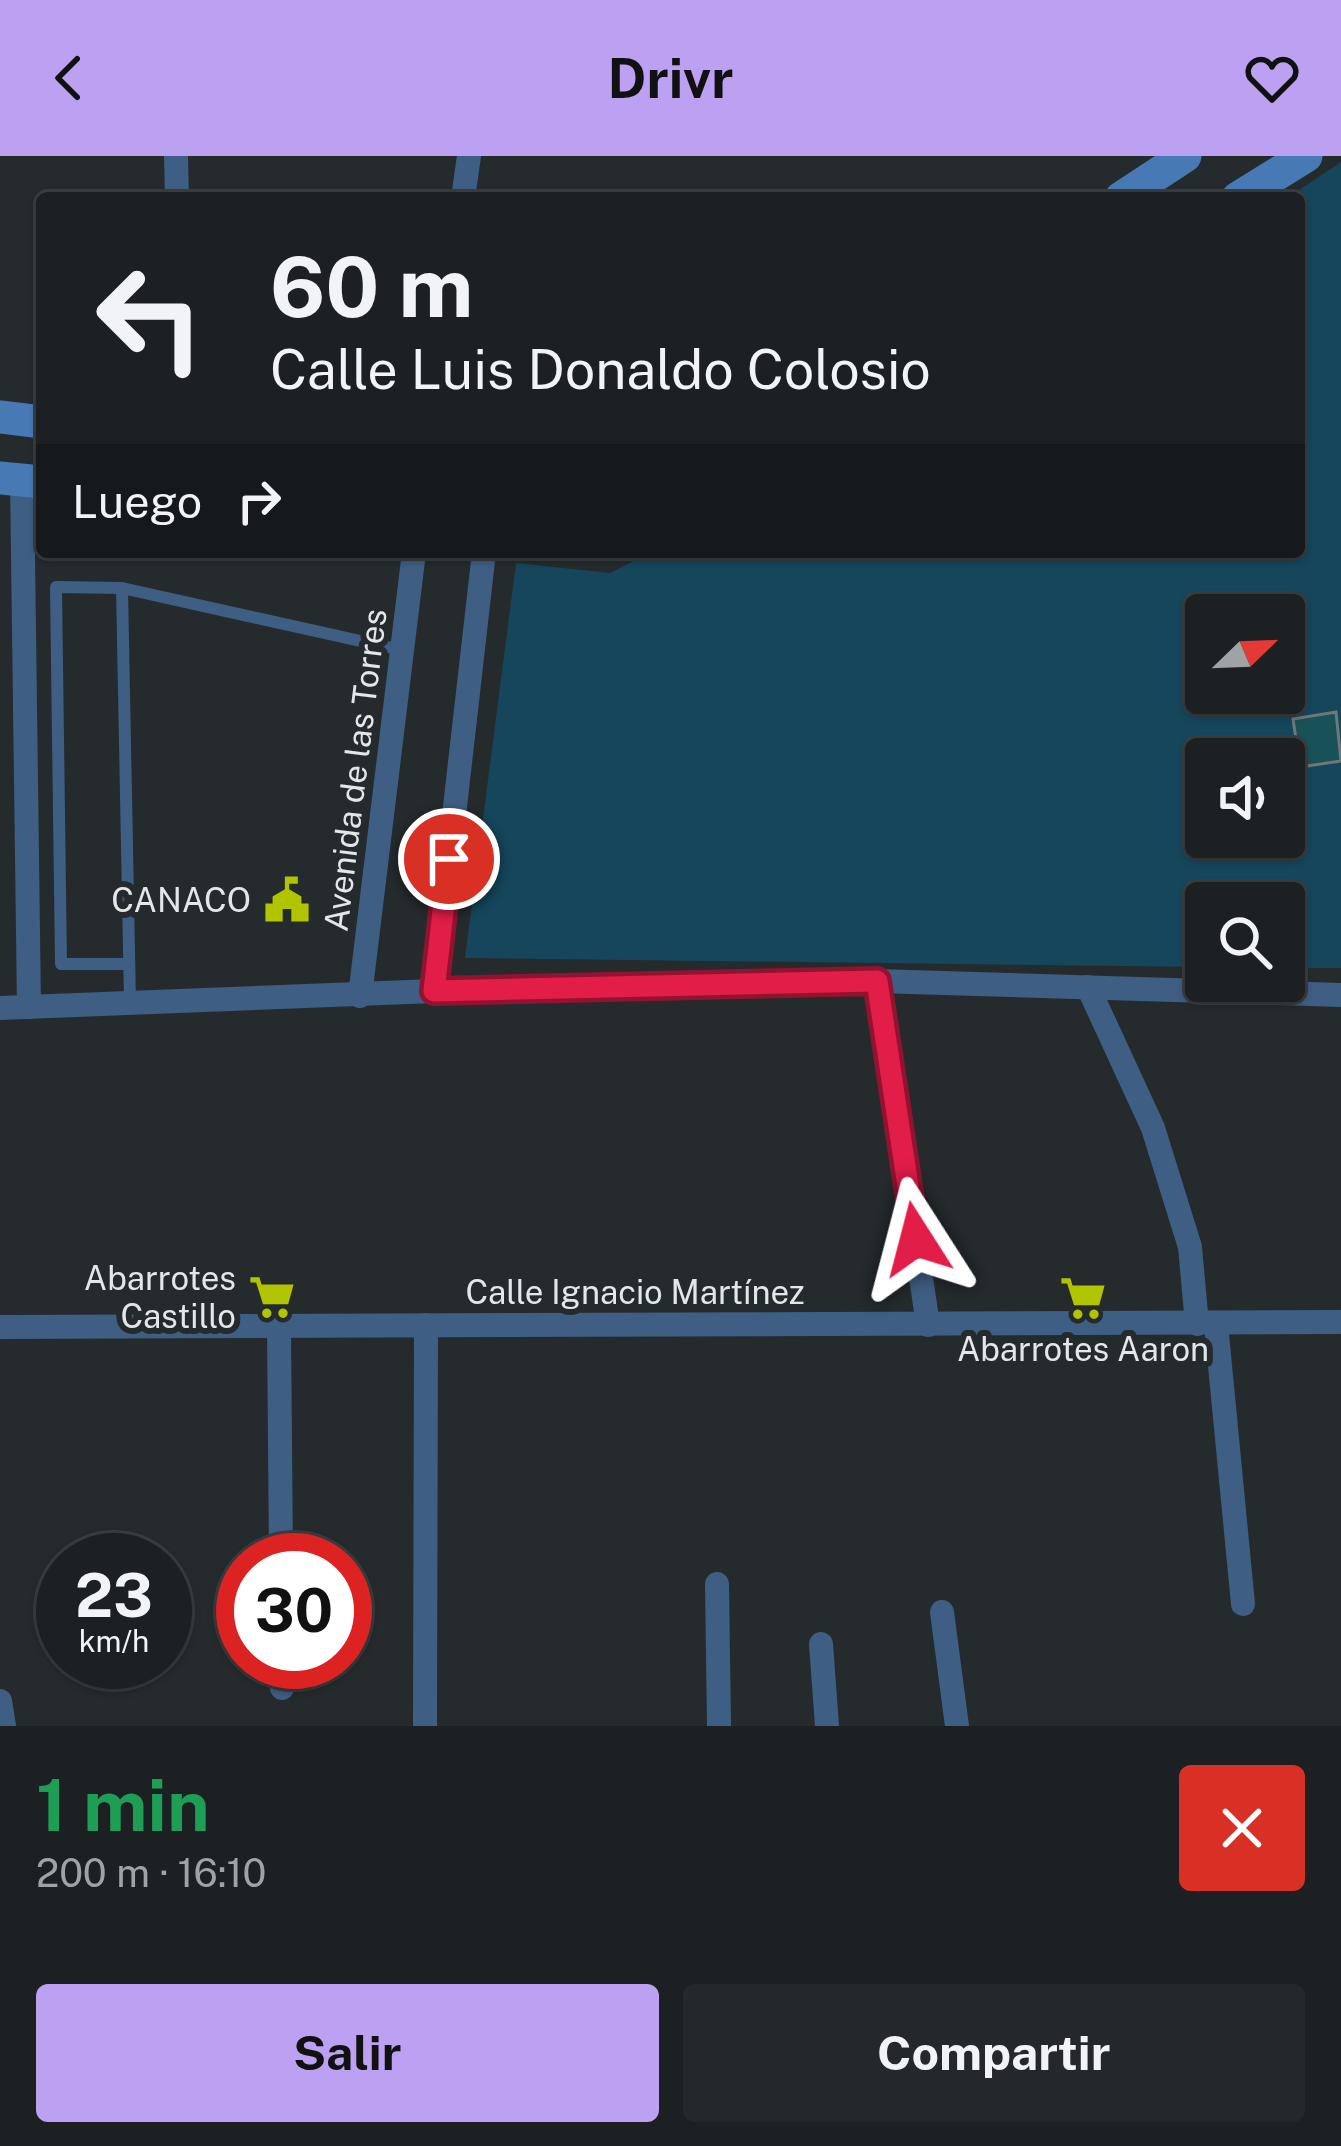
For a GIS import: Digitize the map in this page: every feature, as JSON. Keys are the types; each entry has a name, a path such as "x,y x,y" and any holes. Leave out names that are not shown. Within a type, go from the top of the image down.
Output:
{"main road":[{"path":"1130,192 1185,156"},
{"path":"1248,192 1306,156"},
{"path":"0,417 36,421"}],"street":[{"path":"176,156 177,192"},
{"path":"464,192 469,156"},
{"path":"21,480 29,1007"},
{"name":"Avenida de las Torres","path":"360,996 413,558"},
{"path":"434,991 483,558"},
{"path":"0,1008 434,991 877,981 1341,995"},
{"path":"877,981 928,1325"},
{"path":"1088,987 1153,1128 1190,1247 1206,1324 1243,1604"},
{"name":"Calle Ignacio Martínez","path":"0,1327 1341,1322"},
{"path":"424,1726 426,1325"},
{"path":"279,1326 281,1533"},
{"path":"717,1584 719,1726"},
{"path":"941,1612 957,1726"},
{"path":"821,1644 826,1726"},
{"path":"0,1701 4,1726"}],"lane":[{"path":"129,964 61,964 56,587 122,589 402,651"},
{"path":"122,589 130,1004"}],"shaded area":[{"path":"1341,162 1341,968 1305,968 1305,882 1185,882 1185,967 465,958 516,563 610,573 639,558 1305,558 1305,192 1296,192"}],"building":[{"path":"1336,712 1341,761 1305,766 1305,738 1296,738 1293,719"}],"place":[{"name":"CANACO","path":"287,900"},
{"name":"Abarrotes Castillo","path":"272,1297"},
{"name":"Abarrotes Aaron","path":"1083,1298"}],"route":[{"path":"449,859 434,991 877,981 916,1239"}]}
